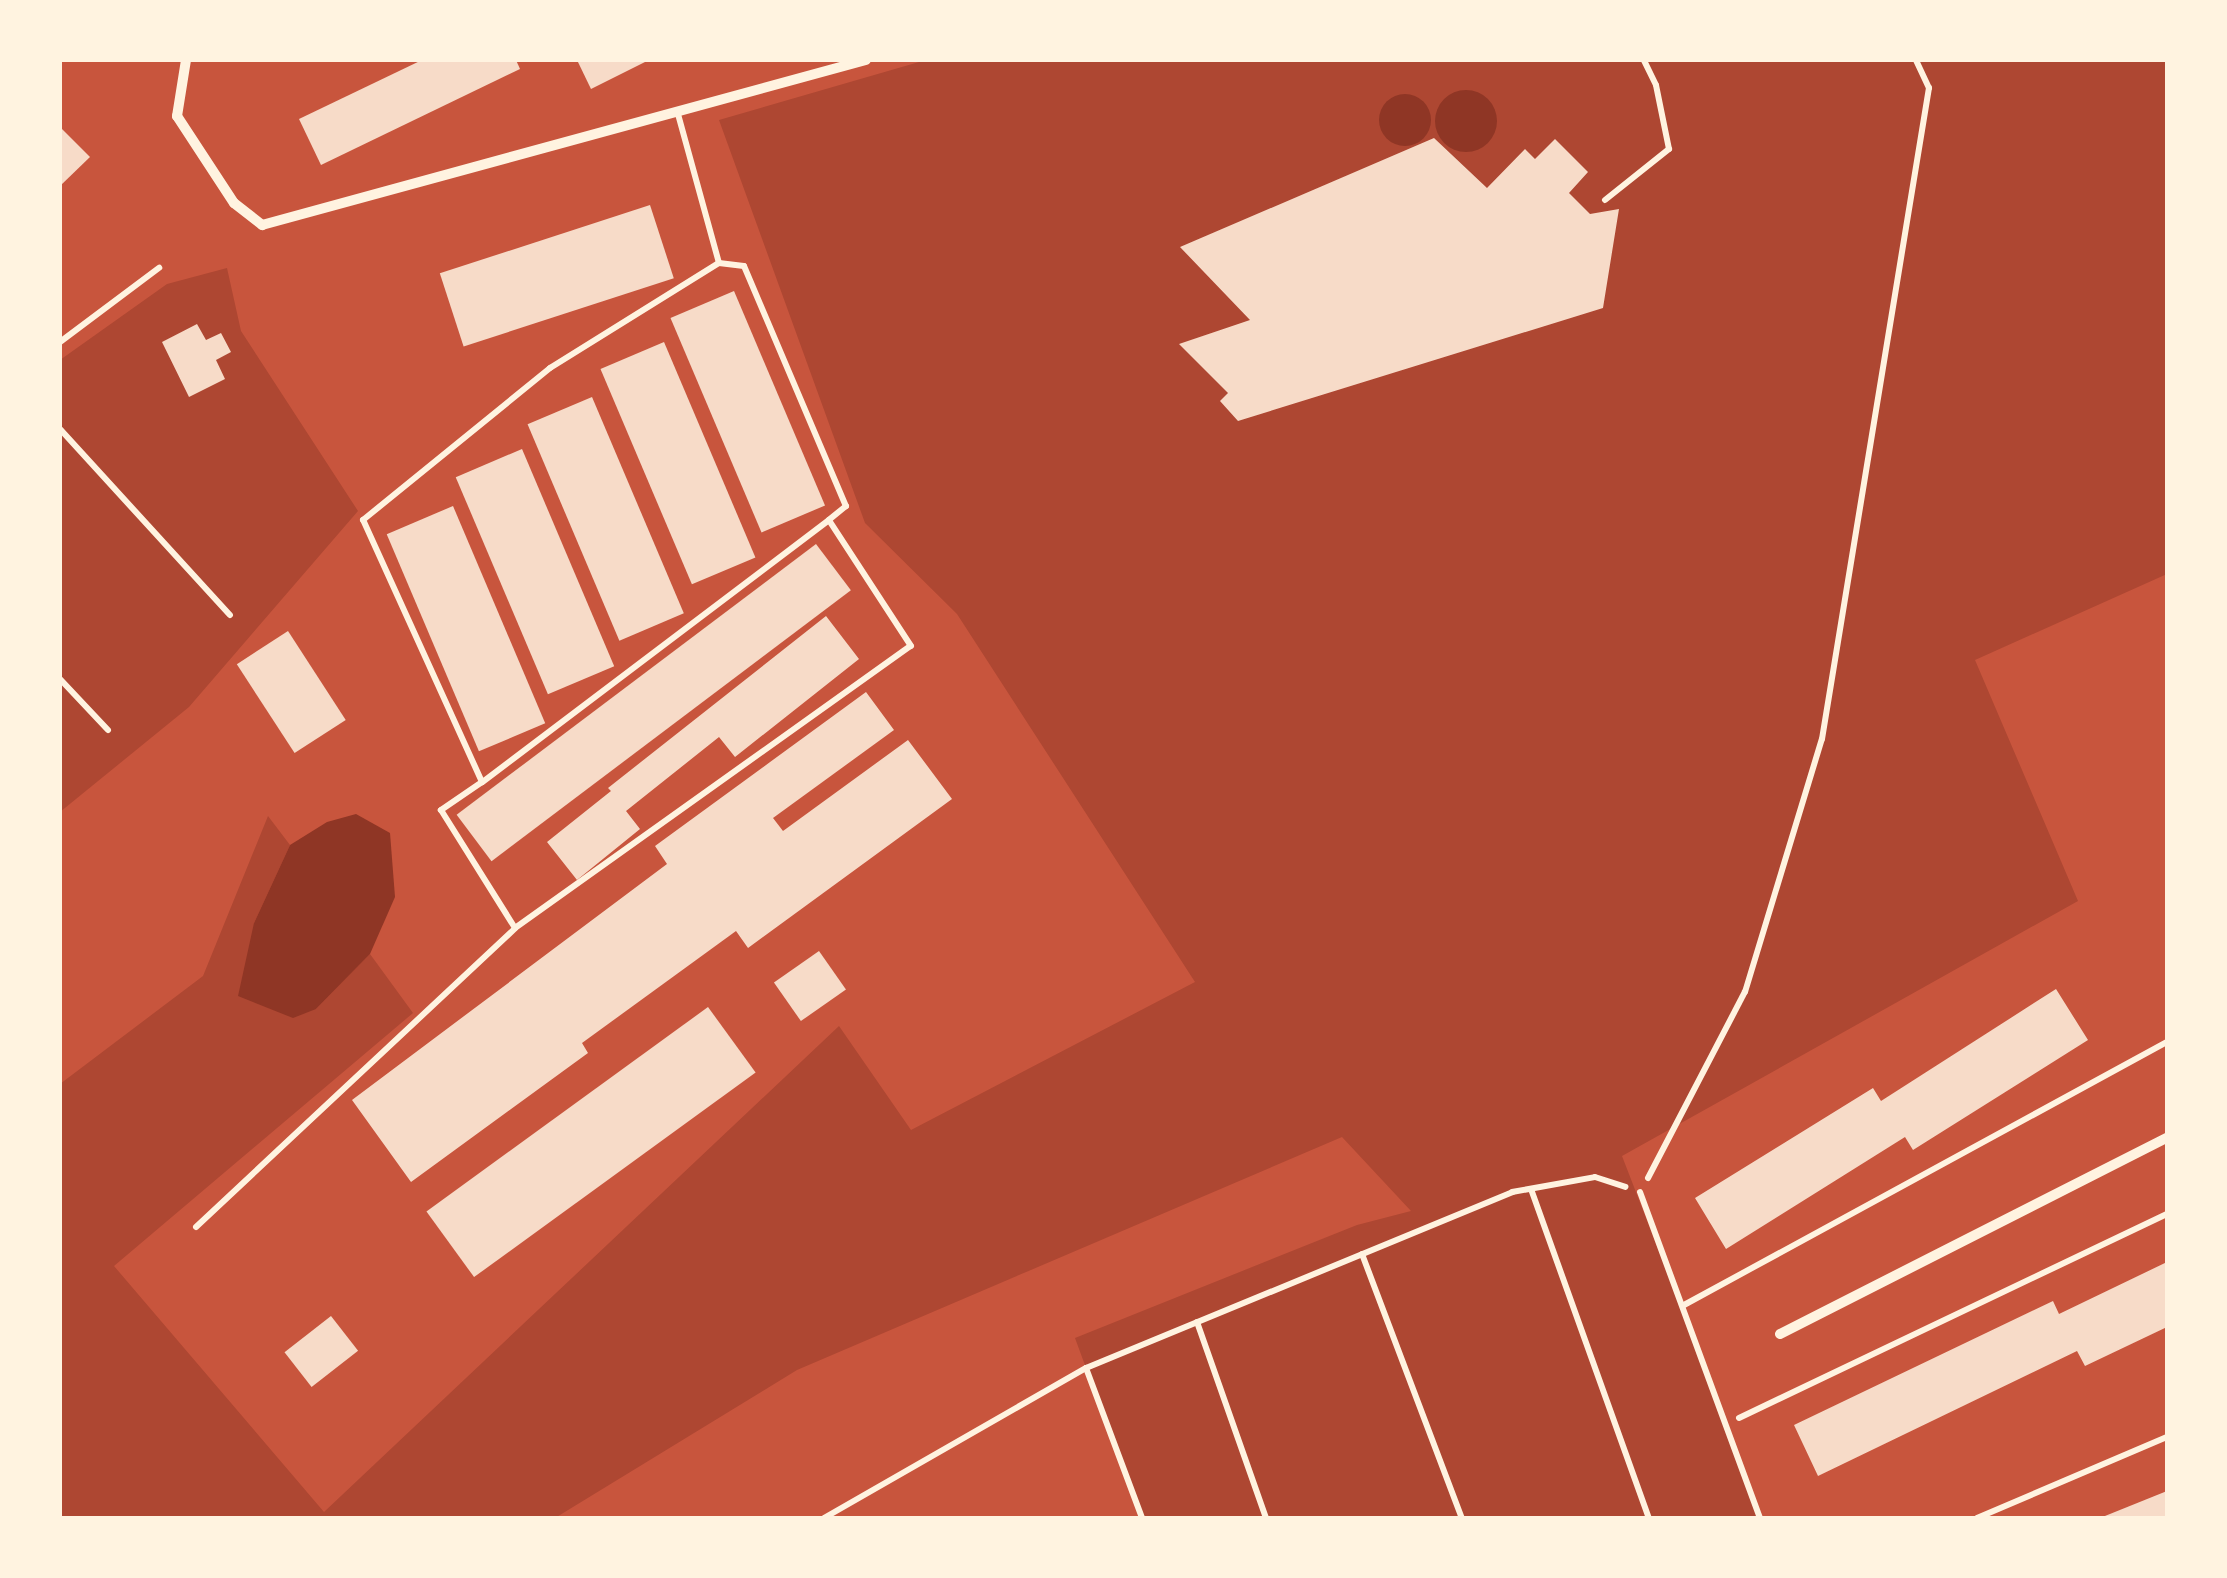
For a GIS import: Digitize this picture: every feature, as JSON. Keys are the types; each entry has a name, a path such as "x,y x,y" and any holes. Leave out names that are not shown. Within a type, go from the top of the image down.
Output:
{"street":[{"path":"186,60 176,116 234,202 262,225 866,60"},
{"path":"1780,1334 2167,1138"}],"lane":[{"path":"1605,200 1669,149 1656,85 1644,60"},
{"path":"678,114 719,263"},
{"path":"482,782 363,520 550,368 719,263 744,266 846,506 482,782 441,810 515,928"},
{"path":"196,1228 515,928 911,646 828,520"},
{"path":"1684,1306 2167,1042"},
{"path":"1640,1192 1760,1518"},
{"path":"1977,1518 2167,1438"}],"path":[{"path":"824,1518 1086,1368 1512,1192 1595,1177 1640,1192 1745,992 1822,738 1929,88 1916,60"},
{"path":"60,342 159,268"},
{"path":"60,429 230,614"},
{"path":"60,679 108,730"},
{"path":"1531,1189 1649,1518"},
{"path":"1725,1425 2167,1214"},
{"path":"1362,1254 1462,1518"},
{"path":"1197,1322 1266,1518"},
{"path":"1086,1368 1142,1518"}],"shaded area":[{"path":"926,60 2167,60 2167,574 1975,660 2078,901 1622,1156 1762,1518 1141,1518 1075,1338 1357,1225 1411,1211 1342,1137 797,1370 555,1518 60,1518 60,1084 203,976 268,816 290,845 254,923 316,1009 370,954 413,1013 114,1266 324,1512 839,1026 911,1130 1195,982 957,614 865,523 719,120"},
{"path":"1466,90 1488,99 1497,121 1488,143 1466,152 1444,143 1435,121 1444,99"},
{"path":"1405,94 1424,101 1431,120 1424,139 1405,146 1386,139 1379,120 1386,101"},
{"path":"227,268 241,331 358,511 189,707 60,812 60,360 167,284"},
{"path":"356,814 390,833 395,897 370,954 316,1009 293,1018 238,996 254,923 290,845 327,822"}],"building":[{"path":"422,60 516,60 520,69 321,165 299,119"},
{"path":"577,60 649,60 591,89"},
{"path":"60,127 90,157 60,186"},
{"path":"1434,138 1487,188 1525,149 1535,159 1555,139 1588,172 1569,193 1590,214 1619,209 1603,308 1238,421 1220,401 1228,393 1179,344 1250,320 1180,247"},
{"path":"650,205 674,278 464,347 440,273"},
{"path":"734,291 825,505 762,532 670,318"},
{"path":"197,324 206,340 221,333 231,352 216,360 225,379 189,397 162,342"},
{"path":"664,342 755,557 692,584 600,369"},
{"path":"592,397 684,613 619,641 528,424"},
{"path":"522,449 614,666 548,694 456,477"},
{"path":"453,506 545,723 479,751 387,534"},
{"path":"816,544 851,590 492,861 457,815"},
{"path":"826,616 859,659 735,757 719,737 626,811 640,829 577,880 547,842 611,791 608,788"},
{"path":"288,631 346,720 295,753 237,664"},
{"path":"866,692 894,730 773,818 783,831 908,740 952,799 748,948 736,931 582,1043 588,1053 411,1182 352,1100 667,864 655,846"},
{"path":"819,951 846,990 801,1021 774,983"},
{"path":"2056,989 2088,1040 1913,1150 1905,1137 1726,1249 1695,1198 1873,1088 1881,1101"},
{"path":"708,1007 756,1073 474,1277 426,1212"},
{"path":"2167,1262 2167,1327 2085,1366 2077,1351 1818,1476 1794,1425 2053,1301 2059,1314"},
{"path":"331,1316 358,1351 312,1387 285,1352"},
{"path":"2167,1491 2167,1518 2100,1518"}]}
